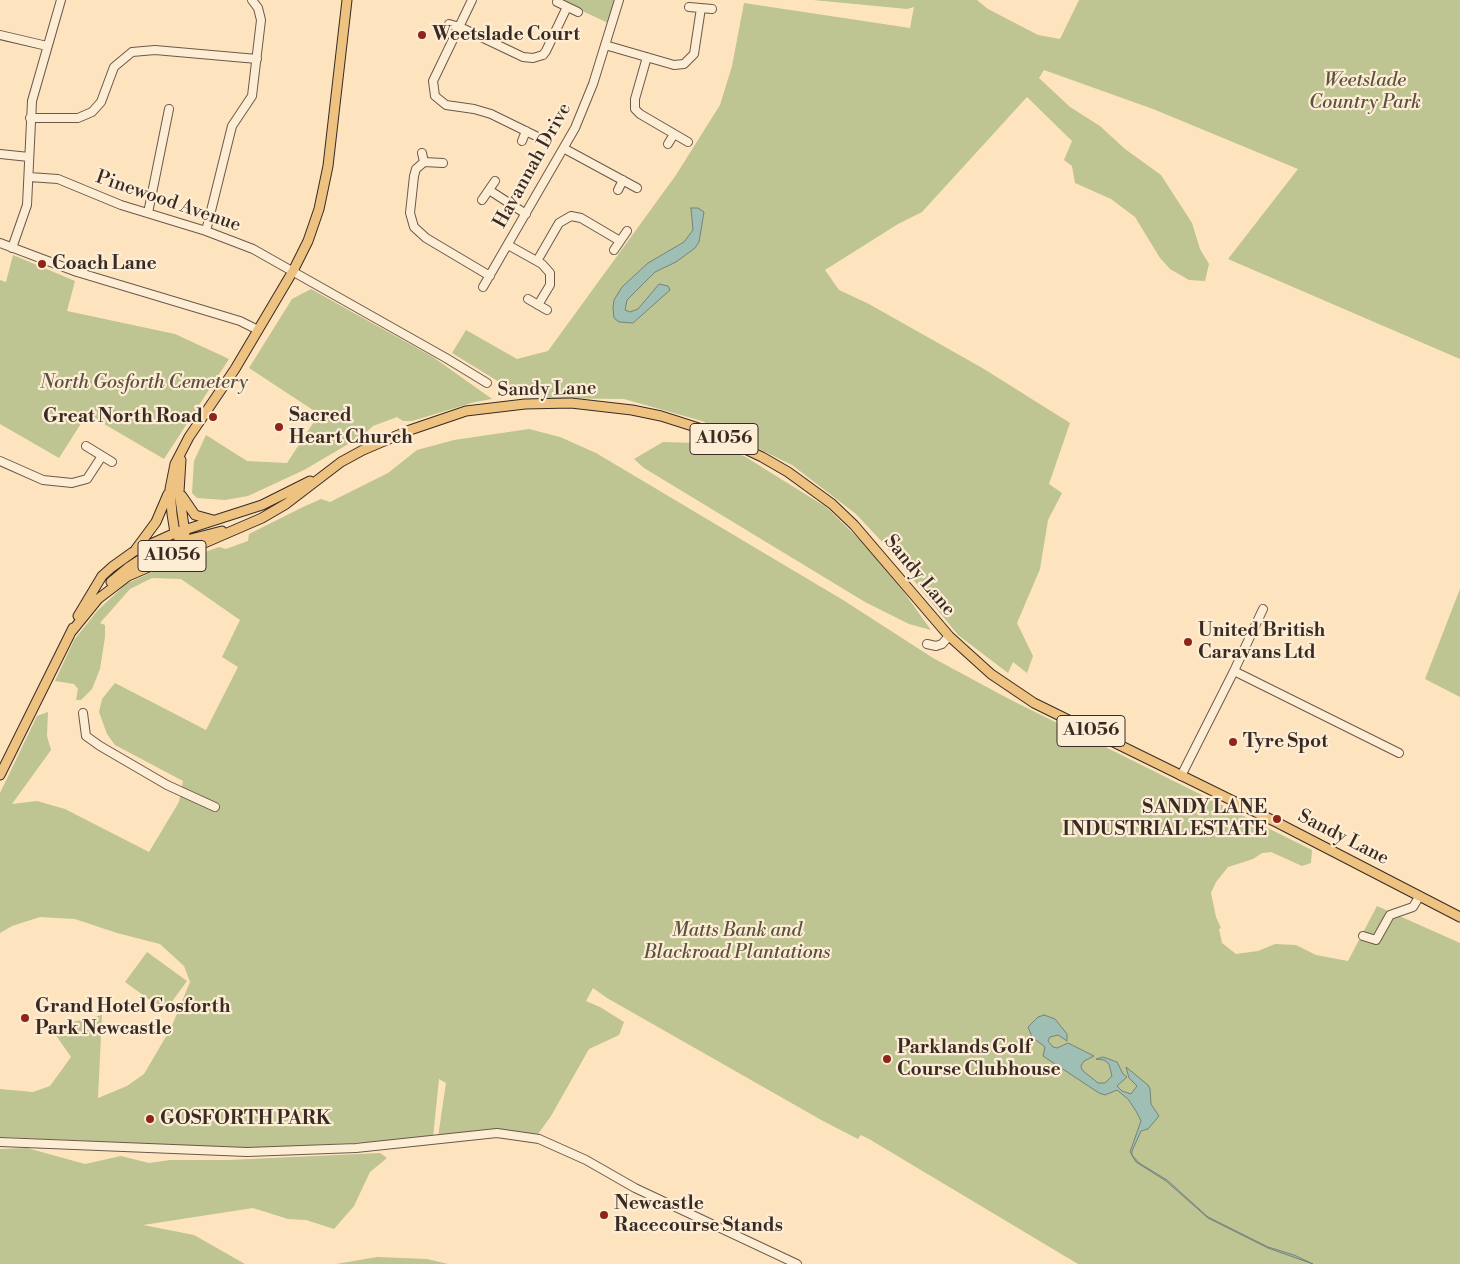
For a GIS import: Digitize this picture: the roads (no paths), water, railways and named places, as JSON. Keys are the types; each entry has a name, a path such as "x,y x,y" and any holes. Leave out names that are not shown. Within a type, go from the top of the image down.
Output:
{"main road":[{"path":"183,541 175,533 172,473 182,449 258,330 293,271 308,241 319,209 328,166 347,0"},
{"name":"Sandy Lane","path":"72,631 102,576 133,552 185,529 262,505 330,470 363,450 410,430 466,412 494,407 571,403 608,406 661,416 705,430 762,457 788,472 832,504 854,525 949,636 991,674 1034,703 1332,850 1460,917"},
{"name":"Sandy Lane","path":"72,631 98,599 138,570 251,523 286,504 330,470"},
{"path":"174,490 195,515 215,520"},
{"path":"174,490 185,529 183,541"},
{"path":"133,552 156,522 174,490"},
{"path":"98,599 112,581 129,566 149,554 183,541 251,523"},
{"name":"A1056","path":"0,775 72,631"}],"street":[{"path":"12,248 27,205 30,118 47,46 61,0"},
{"path":"206,231 232,126 252,96 261,20 258,8 252,0"},
{"path":"472,0 433,81 435,96 446,105 481,111 542,139"},
{"name":"Havannah Drive","path":"483,287 565,148 584,109 620,0"},
{"path":"557,2 578,12"},
{"path":"448,24 460,26 523,57 533,58 543,55 546,51 567,7"},
{"path":"689,7 712,9"},
{"path":"605,45 677,65 688,62 694,54 701,8"},
{"path":"0,35 47,46"},
{"path":"30,118 78,118 92,112 101,102 114,67 132,52 154,50 257,59"},
{"path":"647,57 635,99 635,109 640,114 688,142"},
{"path":"148,213 169,109"},
{"path":"522,141 526,132"},
{"path":"668,144 674,134"},
{"path":"565,148 637,188"},
{"path":"422,153 424,162"},
{"path":"0,154 30,157"},
{"path":"443,163 424,162 416,169 410,214 414,227 426,238 490,276"},
{"name":"Pinewood Avenue","path":"29,177 58,179 121,205 206,231 253,249 293,271"},
{"path":"618,190 623,180"},
{"path":"482,200 495,181"},
{"path":"489,190 526,214"},
{"path":"537,261 559,224 571,216 581,218 620,241"},
{"path":"614,250 627,231"},
{"path":"0,243 77,272 240,321 258,330"},
{"path":"508,245 537,261 549,271 551,279 538,305"},
{"name":"Sandy Lane","path":"293,271 486,383"},
{"path":"528,299 547,310"},
{"path":"86,446 112,462"},
{"path":"0,460 43,480 72,483 87,479 102,456"},
{"path":"1181,776 1234,672 1263,609"},
{"path":"927,644 936,646 942,644 949,636"},
{"path":"1234,672 1399,753"},
{"path":"83,713 86,736 167,784 214,807"},
{"path":"1363,936 1376,940 1390,916 1413,907 1419,897"},
{"path":"0,1142 247,1152 356,1148 497,1133 539,1139 577,1156 635,1188 797,1264"}],"water":[{"path":"691,208 698,208 704,212 699,242 695,248 676,262 655,272 627,300 625,310 630,312 638,309 659,284 668,286 670,290 633,323 619,322 614,318 613,308 614,300 622,287 648,263 684,242 693,230"},
{"path":"1044,1015 1055,1019 1067,1034 1067,1041 1058,1035 1050,1037 1048,1041 1053,1047 1057,1048 1068,1043 1094,1056 1084,1061 1081,1066 1082,1070 1098,1083 1105,1083 1112,1076 1109,1064 1104,1060 1096,1059 1103,1057 1117,1062 1123,1074 1127,1077 1117,1086 1122,1091 1131,1094 1137,1086 1129,1078 1126,1067 1148,1085 1151,1104 1159,1116 1148,1129 1141,1131 1132,1151 1132,1155 1139,1163 1167,1180 1208,1217 1268,1247 1294,1255 1313,1264 1268,1248 1208,1218 1166,1181 1136,1162 1130,1152 1141,1121 1136,1111 1128,1099 1117,1090 1105,1095 1099,1093 1043,1056 1045,1047 1032,1037 1028,1027 1038,1017"}],"place":[{"name":"Weetslade Court","path":"422,35"},
{"name":"Coach Lane","path":"42,264"},
{"name":"Great North Road","path":"213,417"},
{"name":"Sacred Heart Church","path":"279,427"},
{"name":"United British Caravans Ltd","path":"1188,642"},
{"name":"Tyre Spot","path":"1233,742"},
{"name":"SANDY LANE INDUSTRIAL ESTATE","path":"1277,819"},
{"name":"Grand Hotel Gosforth Park Newcastle","path":"25,1018"},
{"name":"Parklands Golf Course Clubhouse","path":"887,1059"},
{"name":"GOSFORTH PARK","path":"150,1119"},
{"name":"Newcastle Racecourse Stands","path":"604,1215"}],"park label":[{"name":"Weetslade Country Park","path":"1365,92"},
{"name":"North Gosforth Cemetery","path":"144,383"},
{"name":"Matts Bank and Blackroad Plantations","path":"737,942"}]}
